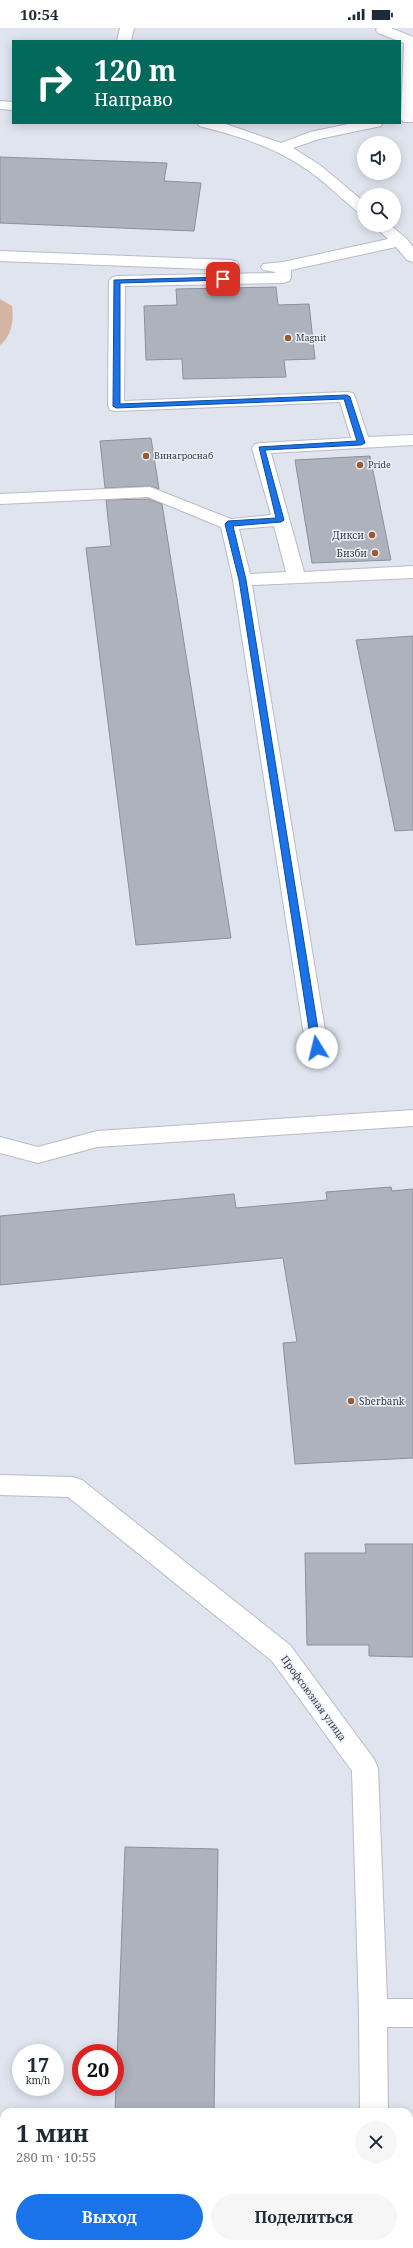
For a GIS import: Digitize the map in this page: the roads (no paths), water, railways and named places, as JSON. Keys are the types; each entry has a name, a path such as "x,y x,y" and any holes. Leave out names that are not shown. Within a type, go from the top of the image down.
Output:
{"street":[{"path":"124,40 127,28"},
{"path":"383,30 412,40 407,119"},
{"path":"0,105 12,106"},
{"path":"209,124 230,128 280,148 308,163 357,204"},
{"path":"280,148 315,135 371,124"},
{"path":"389,232 400,241 413,258"},
{"path":"0,256 283,267 400,241"},
{"path":"283,267 283,278 117,281 116,406 347,397 361,443"},
{"path":"297,578 261,448 413,440"},
{"path":"0,499 150,492 228,524 281,520"},
{"path":"228,524 242,580 317,1048"},
{"path":"242,580 413,572"},
{"path":"0,1145 38,1155 97,1139 413,1118"},
{"name":"Профсоюзная улица","path":"0,1485 73,1487 281,1653 365,1768 373,2013 374,2108"},
{"path":"373,2013 413,2013"}],"place":[{"name":"Magnit","path":"288,338"},
{"name":"Винагроснаб","path":"146,456"},
{"name":"Pride","path":"360,465"},
{"name":"Дикси","path":"372,535"},
{"name":"Бизби","path":"375,553"},
{"name":"Sberbank","path":"351,1401"}]}
